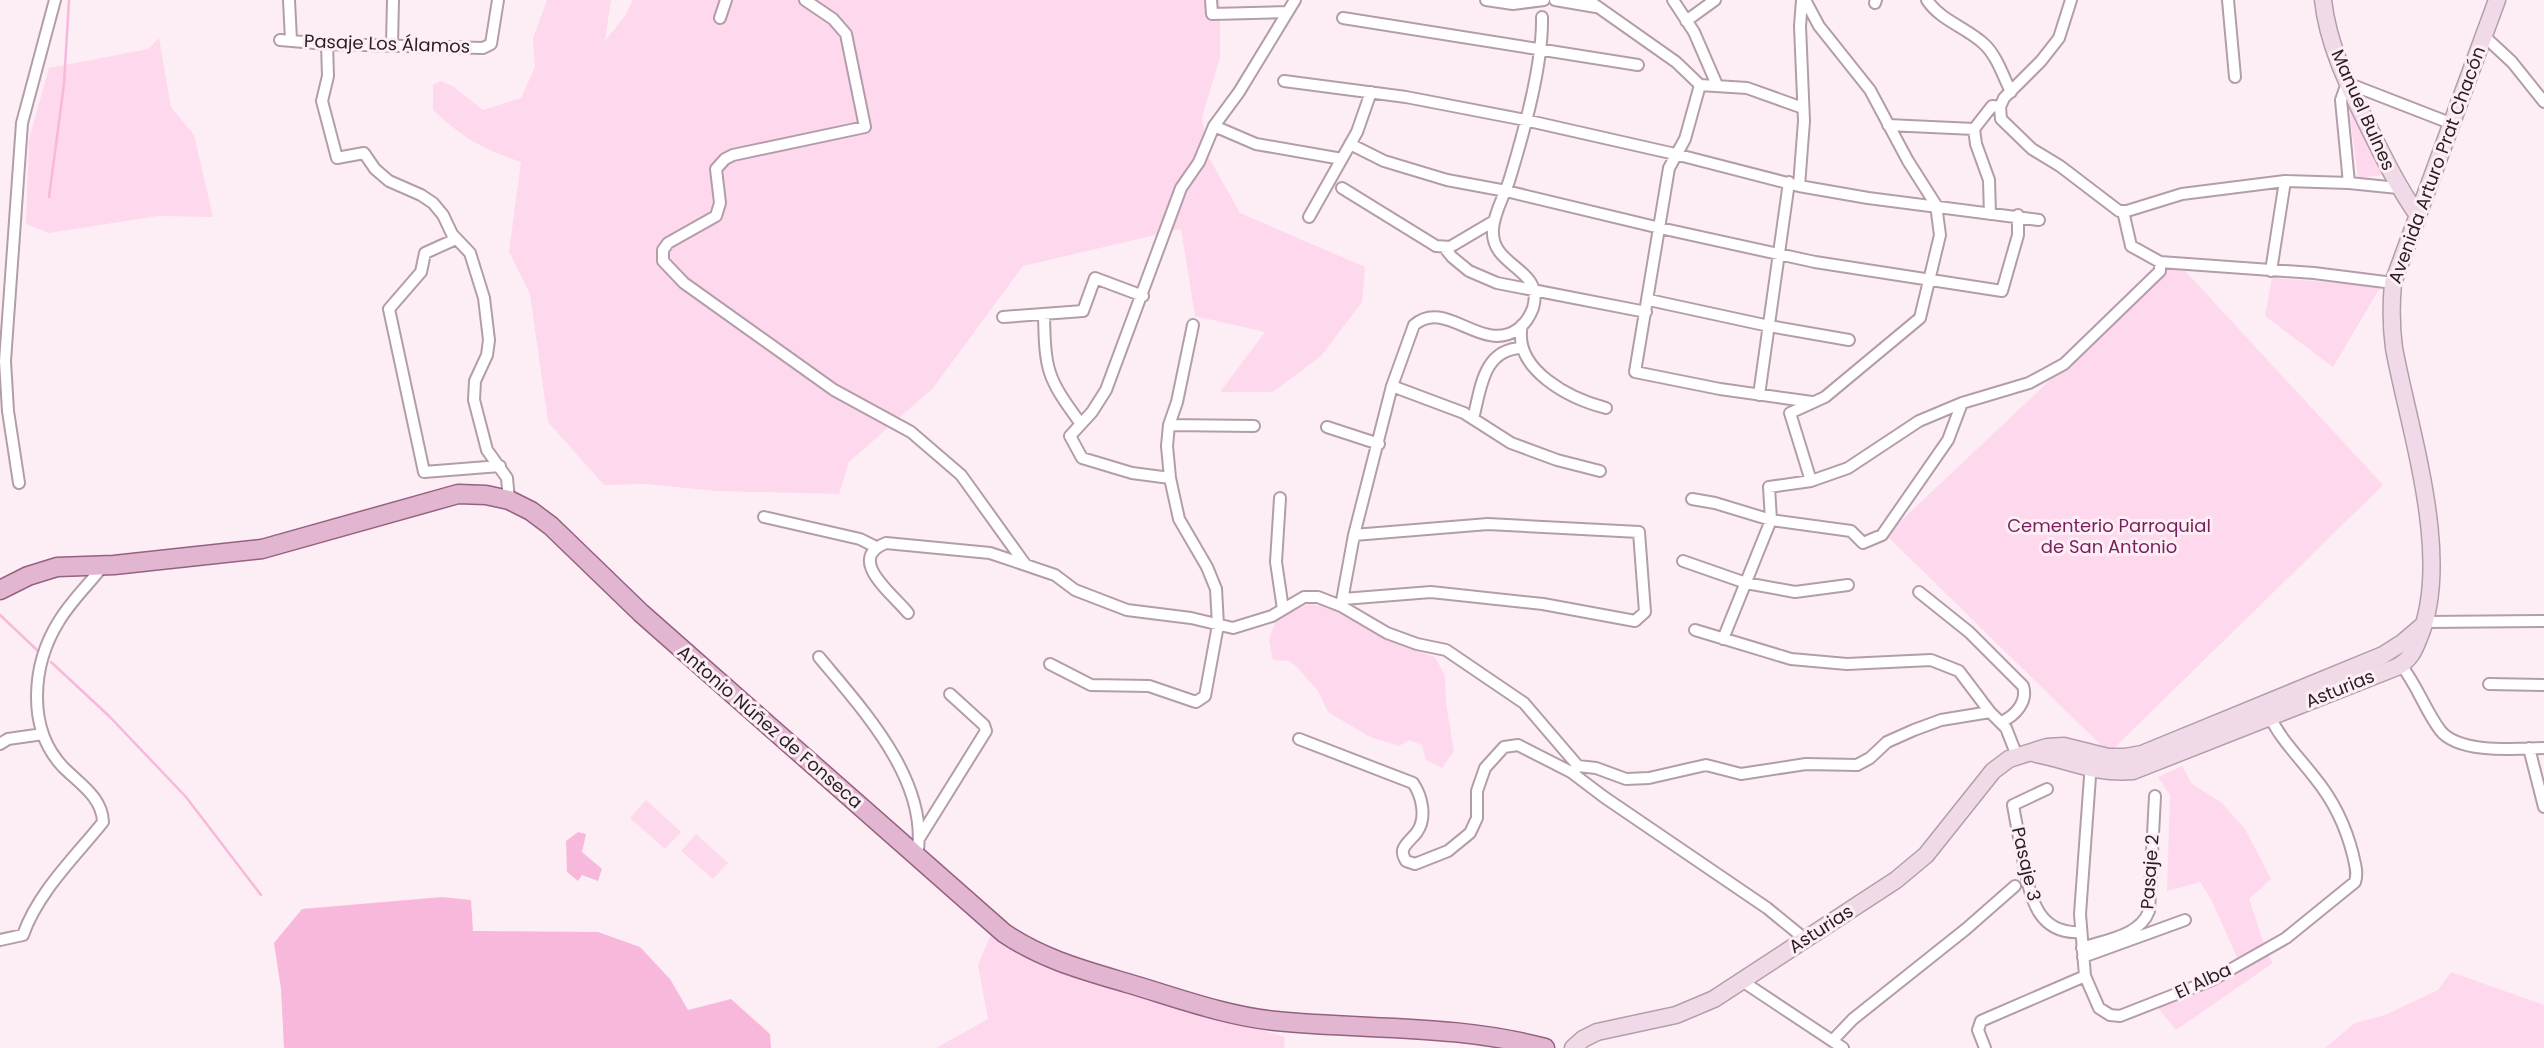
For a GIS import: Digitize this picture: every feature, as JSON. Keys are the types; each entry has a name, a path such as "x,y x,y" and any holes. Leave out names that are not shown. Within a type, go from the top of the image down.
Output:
{"main road":[{"name":"Antonio Núñez de Fonseca","path":"0,590 43,571 72,565 103,566 262,549 458,494 486,495 509,500 531,511 551,526 641,613 916,856 1004,933 1038,954 1067,965 1254,1018 1446,1030 1545,1048"}],"street":[{"path":"19,483 8,411 5,361 7,317 22,123 55,0"},
{"name":"Pasaje Los Álamos","path":"289,0 286,40 327,44 483,48 491,44 498,0"},
{"path":"392,44 393,0"},
{"path":"720,18 726,0"},
{"path":"805,0 833,19 846,34 865,127 724,159 716,169 720,207 716,216 668,243 663,250 663,261 684,283 834,390 911,432 961,475 1025,564"},
{"path":"1210,0 1212,14 1286,12"},
{"path":"1170,478 1132,473 1082,458 1070,436 1092,412 1106,390 1181,188 1199,162 1214,126 1239,92 1294,0"},
{"path":"1486,0 1513,4 1544,0"},
{"path":"1555,0 1592,3 1676,62 1700,85 1747,88 1803,108"},
{"path":"1673,0 1694,32 1717,85"},
{"path":"1686,22 1715,0"},
{"path":"1759,396 1779,255 1794,184 1803,108 1800,26 1803,0"},
{"path":"1803,0 1819,26 1870,90 1937,205 1940,235 1920,318 1825,397 1790,413 1811,481"},
{"path":"1927,0 1953,24 1983,43 1994,56 2011,92"},
{"path":"2071,0 2063,30 2055,45 2004,98 2000,107 2001,119 2032,149 2070,173 2115,209 2123,211 2182,194 2285,181 2398,188"},
{"path":"2228,0 2235,77"},
{"name":"Manuel Bulnes","path":"2323,0 2333,44 2347,83 2398,188 2417,214"},
{"name":"Avenida Arturo Prat Chacón","path":"2427,622 2431,552 2420,466 2394,346 2391,319 2393,283 2497,0"},
{"path":"1342,603 1354,535 1392,386 1414,326 1424,318 1441,317 1482,334 1499,337 1522,325 1531,313 1535,291 1521,271 1506,261 1493,239 1494,221 1506,191 1541,49 1542,17"},
{"path":"1343,18 1638,65"},
{"path":"2484,36 2512,62 2544,102"},
{"path":"327,44 328,76 322,101 337,158 364,153 375,169 389,181 433,203 456,239 470,253 484,298 489,340 475,381 474,400 487,450 500,466 509,485 509,500"},
{"path":"1284,81 1371,92 1525,120 1794,184 1868,198 2039,219"},
{"path":"2349,183 2341,100 2347,83 2450,123"},
{"path":"1700,85 1685,139 1669,168 1635,372 1759,396 1815,402"},
{"path":"1309,217 1357,132 1371,92"},
{"path":"1990,214 1989,180 1976,144 1974,129 1993,106 2000,107"},
{"path":"1888,125 1974,129"},
{"path":"1214,126 1256,144 1342,159"},
{"path":"1350,144 1384,161 1447,180 1506,191 1779,255 2002,291 2018,235 2018,215"},
{"path":"2272,271 2285,181"},
{"path":"1342,188 1425,240 1444,247 1450,247 1494,221"},
{"path":"2123,211 2132,246 2160,262 2314,273 2393,283"},
{"path":"456,239 425,253 421,272 389,309 424,472 500,466"},
{"path":"1444,247 1460,265 1497,283 1849,340"},
{"path":"1723,639 1771,520 1769,487 1811,481 1848,468 1919,421 1962,403 2029,383 2064,364 2160,271 2160,262"},
{"path":"1003,317 1083,311 1096,278 1143,296"},
{"path":"1044,314 1045,354 1050,377 1059,395 1081,424"},
{"path":"1050,664 1091,685 1149,687 1196,702 1205,696 1217,625 1216,589 1202,558 1179,519 1170,478 1167,446 1169,425 1177,402 1193,325"},
{"path":"1522,325 1522,348 1534,367 1580,400 1606,408"},
{"path":"1473,419 1489,365 1502,353 1522,348"},
{"path":"1392,386 1473,419 1511,443 1556,460 1600,471"},
{"path":"1692,499 1771,520 1852,531 1863,543 1882,535 1948,440 1962,403"},
{"path":"1169,425 1254,426"},
{"path":"1327,427 1379,444"},
{"path":"1280,498 1276,562 1283,609"},
{"path":"764,517 860,539 876,547"},
{"path":"1342,603 1431,592 1543,604 1635,621 1645,612 1639,532 1488,524 1354,535"},
{"path":"908,613 873,573 869,562 870,554 876,547 886,543 990,553 1055,575 1075,590 1127,610 1191,618 1233,628 1272,616 1304,597 1318,597 1342,603 1387,633 1417,644 1446,650 1503,687 1533,712 1575,769 1604,797 1767,908 1805,939"},
{"path":"1683,561 1746,583 1795,592 1848,585"},
{"path":"0,940 23,935 29,917 41,898 103,822 103,811 98,799 60,764 43,734 38,716 37,695 42,663 59,622 103,566"},
{"path":"1919,592 1969,632 2023,686 2025,695 2019,708 2001,722"},
{"path":"2544,621 2427,622 2414,652 2401,665 2439,728 2449,739 2469,746 2544,748"},
{"name":"Asturias","path":"2091,761 2143,754 2383,655 2427,622"},
{"path":"1695,630 1772,654 1810,662 1847,664 1931,660 1959,671 2024,754"},
{"path":"819,657 868,716 898,762 914,805 920,836"},
{"name":"Asturias","path":"1573,1048 1597,1032 1676,1015 1699,1007 1896,880 1934,846 1993,771 2004,762 2047,747 2064,746 2091,761 2123,772 2142,769 2401,665"},
{"path":"2489,684 2544,685"},
{"path":"916,856 920,836 986,731 984,725 950,694"},
{"path":"1300,739 1413,783 1423,814 1418,830 1403,851 1404,858 1412,864 1438,856 1470,833 1477,818 1476,791 1481,775 1504,747 1523,747 1575,769 1596,768 1626,779 1649,778 1706,765 1741,774 1807,764 1857,765 1870,758 1886,743 1914,730 1941,720 1990,712"},
{"name":"El Alba","path":"2091,761 2080,914 2085,976 2099,1008 2110,1015 2120,1016 2212,980 2275,944 2355,882 2356,868 2338,814 2316,778 2278,734 2270,717"},
{"path":"0,744 8,739 43,734"},
{"path":"2529,748 2544,807"},
{"name":"Pasaje 3","path":"2047,789 2013,805 2030,895 2035,907 2049,923 2064,930 2081,932"},
{"name":"Pasaje 2","path":"2083,952 2135,929 2147,917 2155,796"},
{"path":"1832,1041 1853,1019 1966,929 2015,886"},
{"path":"2083,952 2185,920"},
{"path":"1985,1048 1978,1030 1981,1021 2085,976"},
{"path":"1742,981 1843,1048"}],"green space":[{"path":"547,0 611,0 605,41 625,16 633,0 1220,0 1220,58 1202,117 1208,156 1240,213 1365,267 1362,302 1321,356 1273,392 1220,392 1265,332 1195,316 1181,229 1023,266 933,388 849,462 839,494 716,491 646,484 604,485 548,422 530,294 509,252 521,162 474,142 433,110 433,85 441,81 454,87 483,110 521,98 535,67 533,38"},
{"path":"159,38 171,107 194,135 213,217 158,216 49,233 26,224 29,139 49,68 148,49"},
{"path":"2349,109 2382,175 2358,178"},
{"name":"Cementerio Parroquial de San Antonio","path":"2176,261 2383,485 2109,753 1886,535"},
{"path":"2272,278 2381,286 2333,367 2265,316"},
{"path":"1309,604 1326,606 1393,643 1435,657 1445,676 1446,703 1454,751 1442,768 1426,760 1422,745 1409,740 1399,746 1370,737 1328,712 1318,691 1296,666 1289,661 1273,660 1269,640 1276,619"},
{"path":"2182,766 2192,784 2222,803 2245,829 2271,879 2249,899 2273,963 2176,1030 2158,1008 2204,990 2242,969 2211,899 2200,882 2167,891 2170,795 2158,777"},
{"path":"646,800 681,832 665,849 630,818"},
{"path":"696,834 728,863 713,879 681,851"},
{"path":"992,932 1194,1009 1285,1037 1284,1048 936,1048 988,1019 978,965"},
{"path":"2451,972 2544,1005 2544,1048 2325,1048 2355,1023 2385,1015 2438,990"}],"shaded area":[{"path":"578,832 586,834 582,852 602,869 598,881 582,875 578,881 567,872 566,841"},
{"path":"442,897 471,900 473,931 598,932 640,947 670,979 688,1010 731,999 770,1034 771,1048 284,1048 281,989 274,943 302,909"}],"waterway":[{"path":"49,197 64,84 69,0"},
{"path":"0,615 38,651"},
{"path":"51,662 109,716 186,797 261,895"}]}
